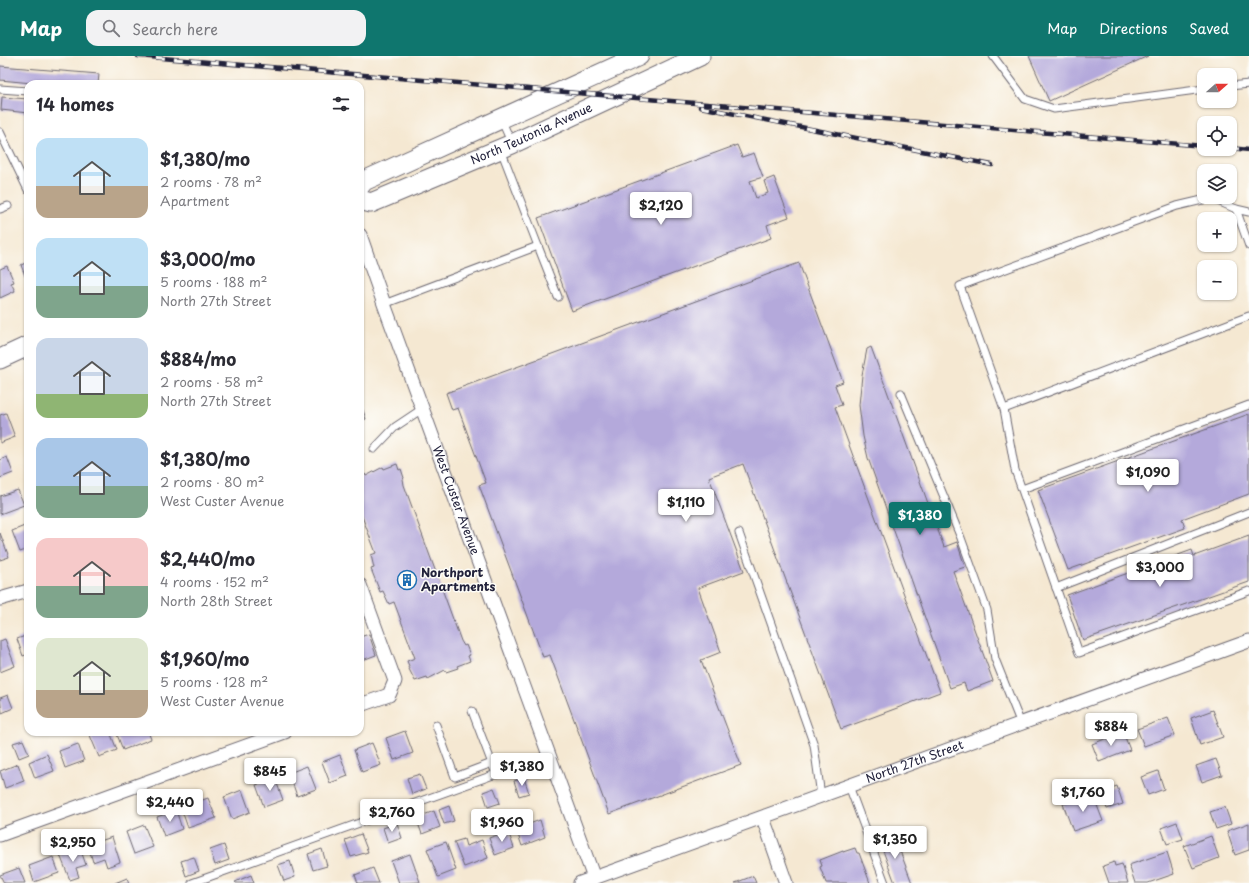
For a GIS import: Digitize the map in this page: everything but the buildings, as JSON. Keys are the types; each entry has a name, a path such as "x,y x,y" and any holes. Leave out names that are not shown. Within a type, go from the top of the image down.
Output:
{"main road":[{"path":"364,181 640,56"},
{"name":"North Teutonia Avenue","path":"364,201 371,203 507,147 700,56"},
{"path":"0,359 24,348"}],"street":[{"name":"West Custer Avenue","path":"364,246 594,878"},
{"path":"0,599 24,592"},
{"path":"364,596 395,681 388,695 364,704"},
{"name":"North 27th Street","path":"580,883 1249,642"},
{"path":"0,835 274,736"},
{"path":"763,818 786,883"}],"lane":[{"path":"993,56 1025,99 1054,109 1197,90"},
{"path":"1237,85 1249,84"},
{"path":"0,89 24,91"},
{"path":"501,119 507,147 538,246 558,297"},
{"path":"0,132 24,182"},
{"path":"1249,212 1236,209 1211,198 1177,206 960,286 1004,409 1015,470 1079,653 1249,591"},
{"path":"0,209 8,206"},
{"path":"1236,209 1249,246"},
{"path":"384,304 538,246"},
{"path":"1004,409 1249,316"},
{"path":"901,393 961,538 988,610 995,659 1021,724"},
{"path":"1022,489 1249,405"},
{"path":"374,449 394,427 422,409"},
{"path":"1056,588 1249,512"},
{"path":"739,533 814,745 821,796"},
{"path":"472,711 496,774"},
{"path":"436,725 459,788"},
{"path":"192,883 549,755"},
{"path":"455,777 492,763"},
{"path":"849,786 885,883"}],"railway":[{"path":"138,56 1197,145"},
{"path":"700,107 992,165"},
{"path":"1237,149 1249,150"}],"place":[{"name":"Northport Apartments","path":"407,580"}]}
